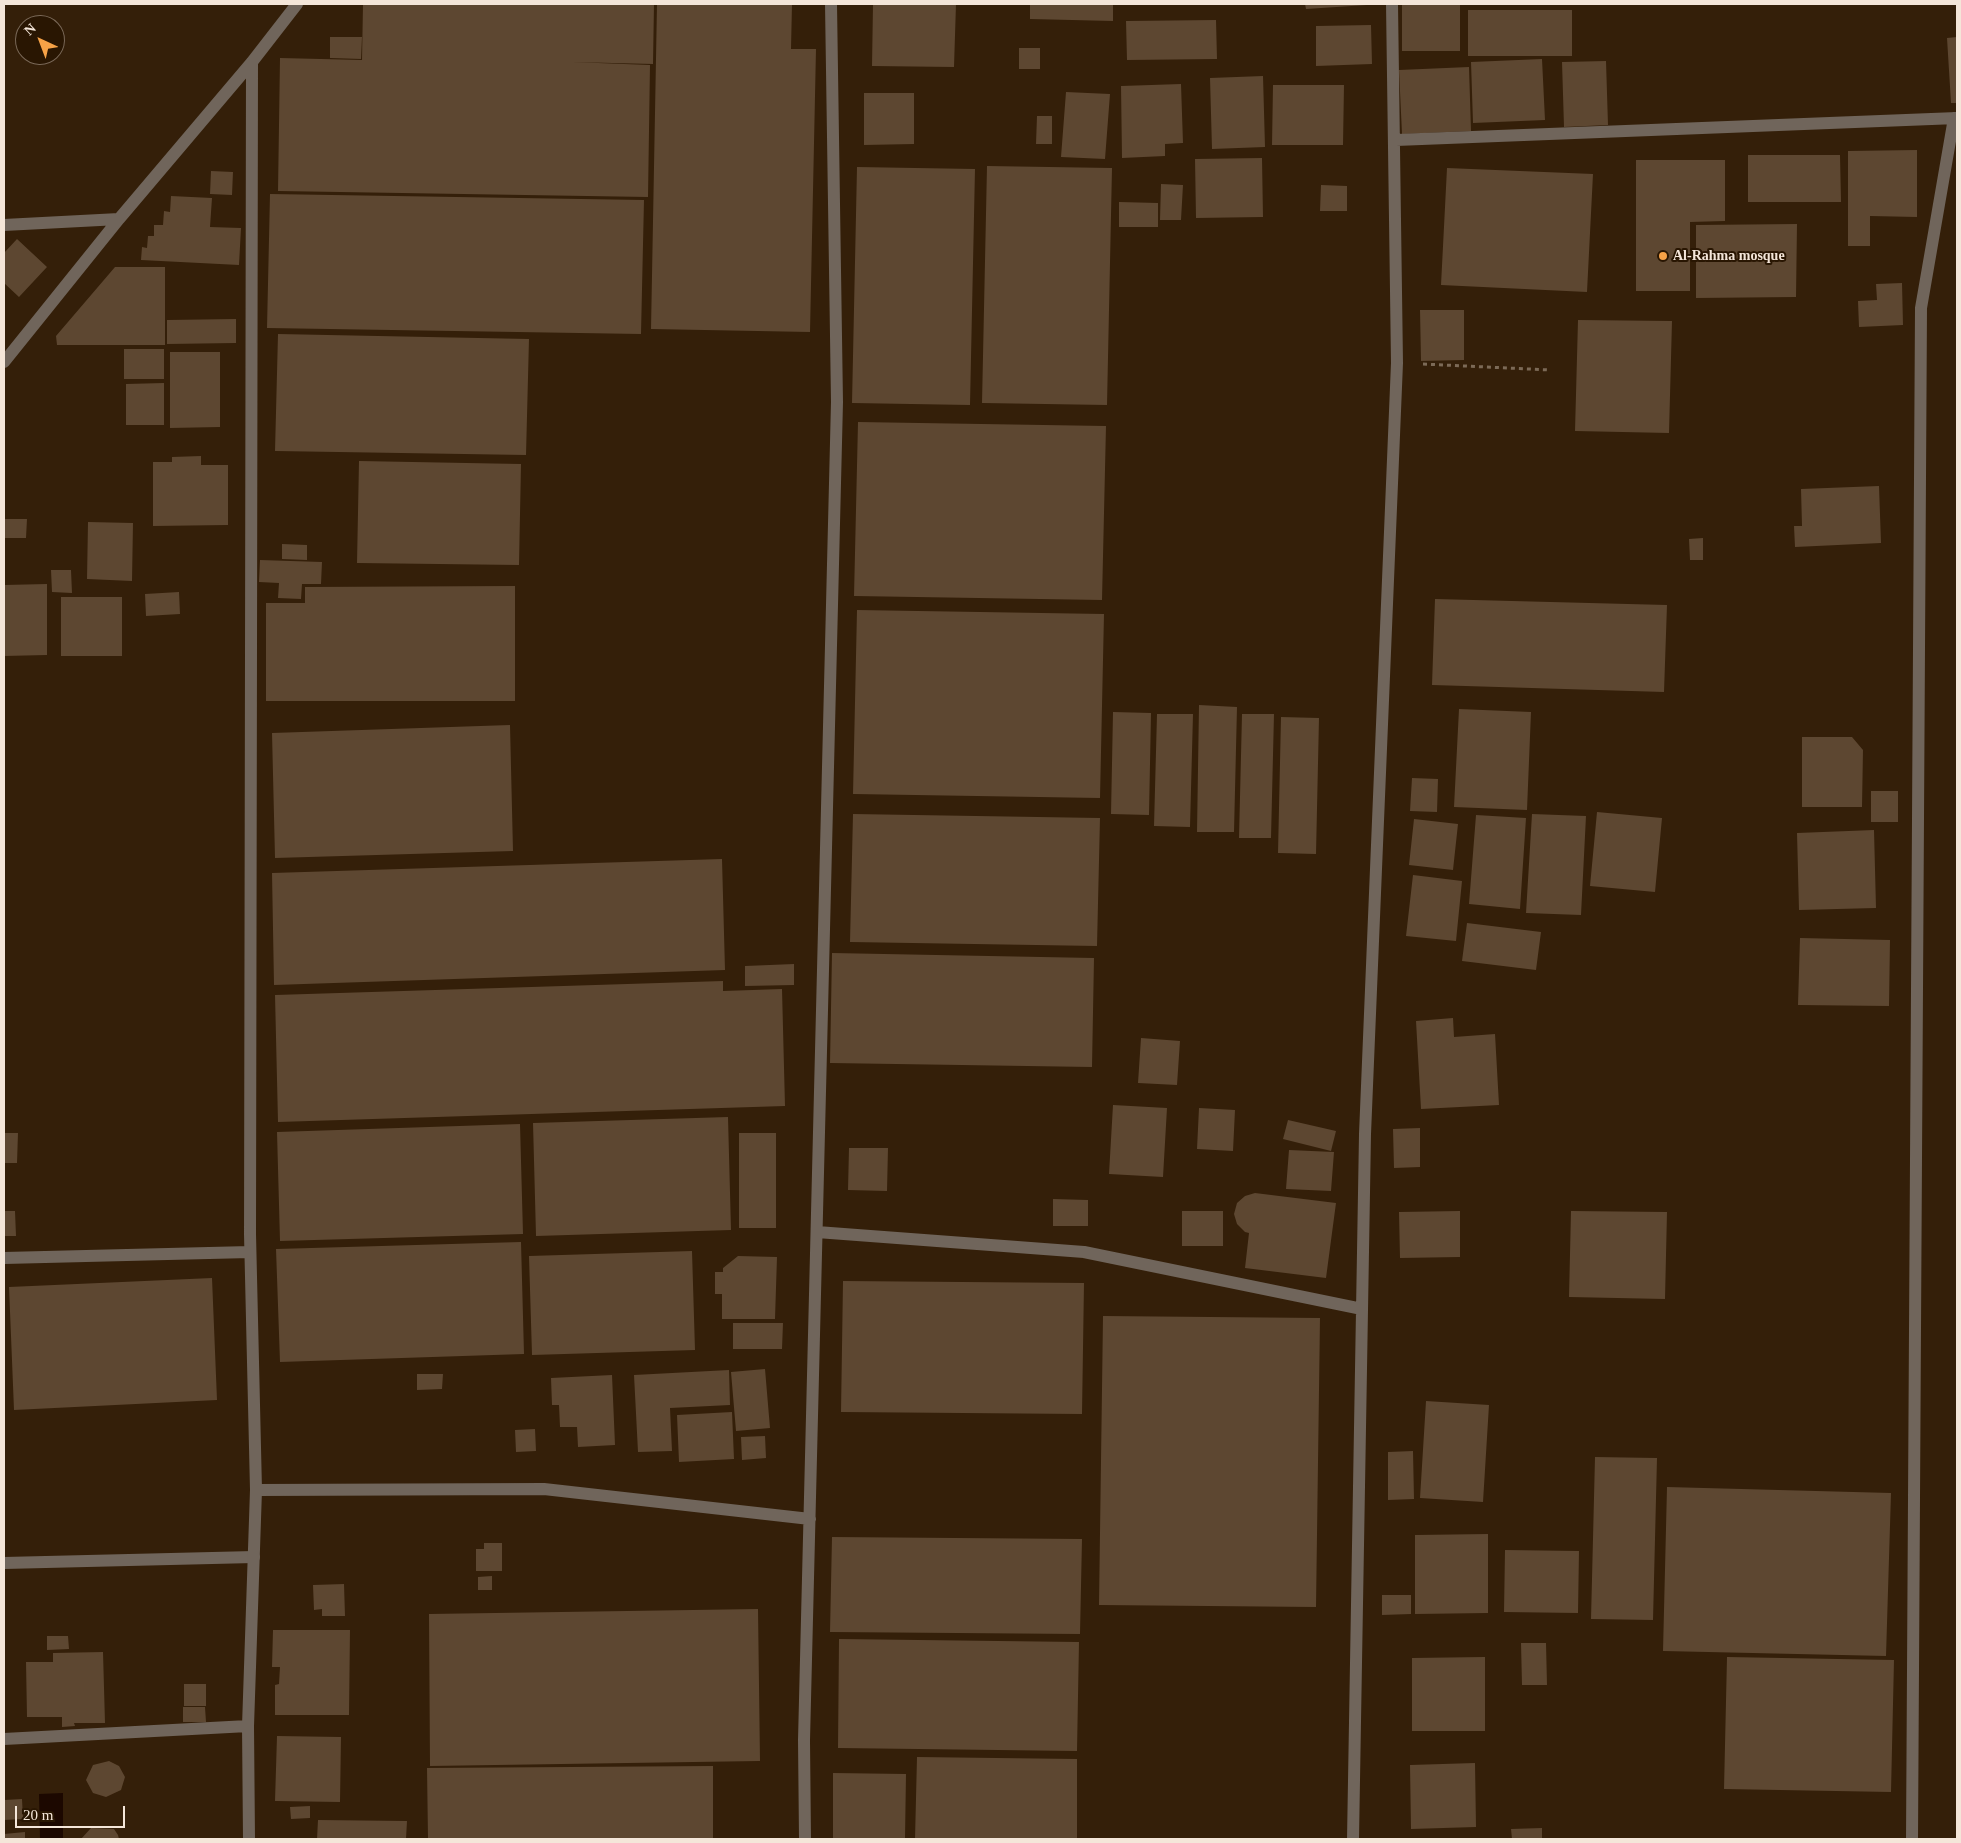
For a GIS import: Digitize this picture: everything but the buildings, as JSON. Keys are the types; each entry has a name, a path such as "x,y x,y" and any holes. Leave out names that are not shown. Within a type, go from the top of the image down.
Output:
{"street":[{"path":"4,362 119,219 252,62 297,4"},
{"path":"805,1839 804,1730 838,402 831,4"},
{"path":"1353,1839 1365,1134 1397,363 1396,140 1392,4"},
{"path":"249,1839 248,1726 256,1490 250,1252 252,62"},
{"path":"1396,140 1955,118 1921,308 1912,1839"},
{"path":"4,225 119,219"},
{"path":"817,1232 1084,1252 1362,1308"},
{"path":"4,1258 250,1252"},
{"path":"256,1490 544,1489 810,1519"},
{"path":"4,1563 254,1558"},
{"path":"4,1739 248,1726"}],"path":[{"path":"1397,363 1550,370"}],"shaded area":[{"path":"63,1793 63,1839 40,1839 39,1794"}],"place":[{"name":"Al-Rahma mosque","path":"1663,256"}]}
